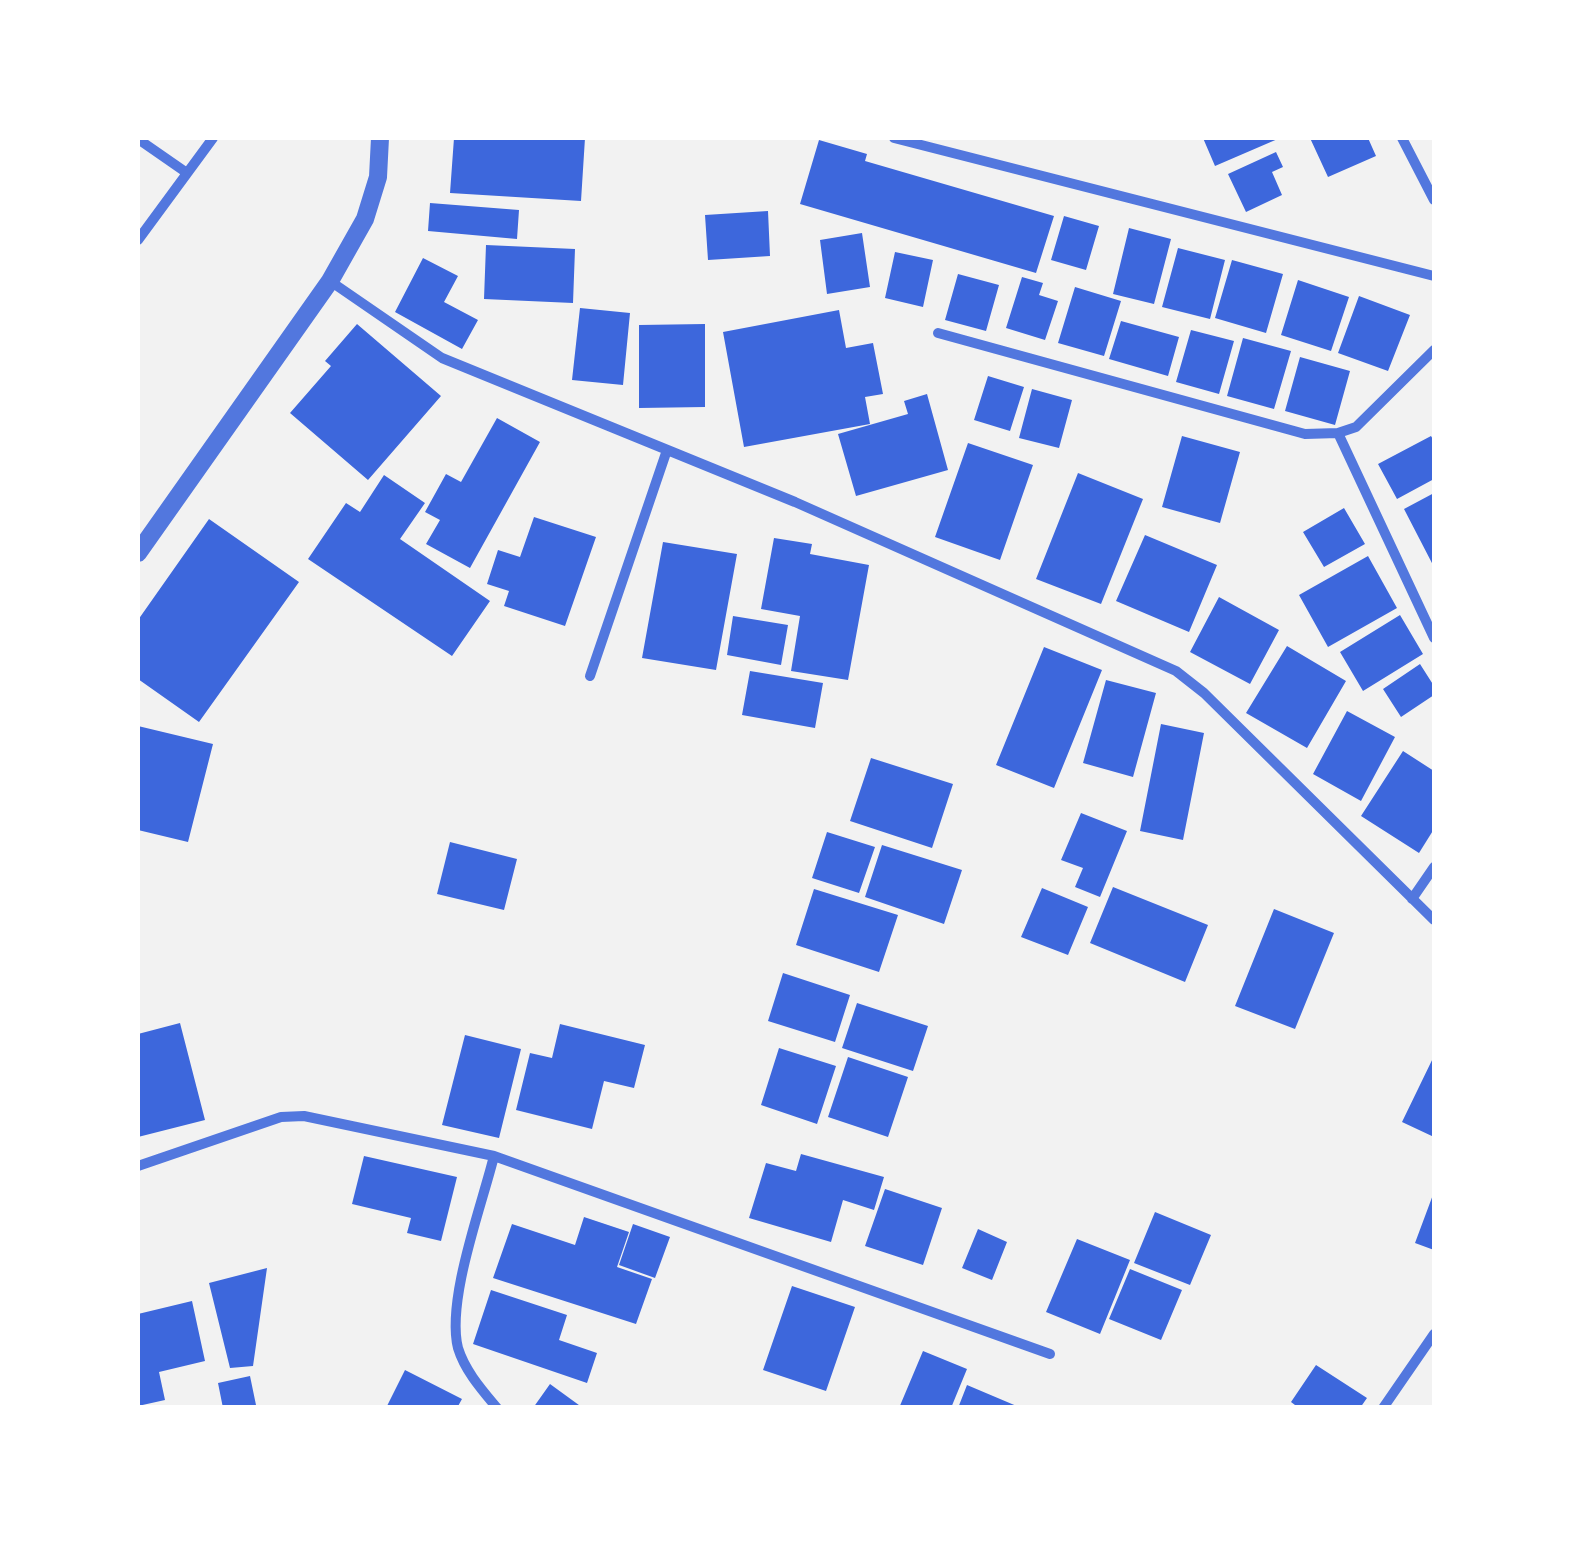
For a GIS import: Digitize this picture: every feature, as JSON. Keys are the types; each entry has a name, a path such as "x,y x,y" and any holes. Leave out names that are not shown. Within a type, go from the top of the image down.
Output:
{"street":[{"path":"138,240 213,138"},
{"path":"138,553 330,282 364,219 378,177 380,138"},
{"path":"894,138 1434,276"},
{"path":"1402,138 1434,200"},
{"path":"138,139 187,172"},
{"path":"330,282 442,358 795,502 1176,671 1204,693 1434,920"},
{"path":"938,332 1305,434 1338,433 1356,427 1434,350"},
{"path":"1338,433 1434,638"},
{"path":"590,676 668,450"},
{"path":"1412,898 1434,867"},
{"path":"138,1166 281,1118 304,1116 494,1156 1050,1354"},
{"path":"494,1156 460,1282 456,1332 465,1364 497,1408"},
{"path":"1382,1408 1434,1334"}],"building":[{"path":"454,138 585,138 581,201 450,193"},
{"path":"1203,138 1280,138 1215,166"},
{"path":"1310,138 1368,138 1376,156 1328,177"},
{"path":"819,140 867,154 865,161 1054,216 1036,273 800,204"},
{"path":"1276,152 1283,167 1272,172 1282,195 1246,212 1228,174"},
{"path":"430,203 519,210 517,239 428,231"},
{"path":"768,211 770,256 708,260 705,215"},
{"path":"1064,216 1099,226 1086,270 1051,260"},
{"path":"1129,228 1171,239 1154,304 1113,294"},
{"path":"862,233 870,287 827,294 820,240"},
{"path":"486,245 575,249 573,303 484,299"},
{"path":"1178,248 1225,260 1210,319 1162,307"},
{"path":"895,252 933,260 923,307 885,298"},
{"path":"423,258 458,276 444,302 478,320 462,349 395,312"},
{"path":"1232,260 1283,274 1266,333 1215,318"},
{"path":"958,274 999,285 986,331 945,320"},
{"path":"1022,277 1043,283 1039,295 1058,301 1045,340 1006,328"},
{"path":"1298,280 1349,297 1331,351 1281,335"},
{"path":"1075,287 1121,301 1104,356 1058,343"},
{"path":"1359,296 1410,315 1388,371 1338,353"},
{"path":"580,308 630,313 623,385 572,380"},
{"path":"839,310 846,348 873,343 883,394 865,397 870,424 744,447 723,332"},
{"path":"1121,321 1179,337 1168,376 1109,359"},
{"path":"357,324 441,396 368,480 290,413 331,366 325,361"},
{"path":"705,324 705,407 639,408 639,325"},
{"path":"1191,330 1234,341 1219,394 1176,382"},
{"path":"1243,338 1291,351 1274,409 1227,396"},
{"path":"1300,357 1350,371 1335,425 1285,411"},
{"path":"988,376 1024,387 1010,431 974,420"},
{"path":"1032,389 1072,400 1059,448 1019,438"},
{"path":"927,394 948,470 856,496 838,434 908,414 904,401"},
{"path":"497,418 540,442 470,568 426,544 440,520 425,512 446,474 461,482"},
{"path":"1182,436 1240,452 1220,523 1162,507"},
{"path":"1431,436 1434,479 1397,499 1378,464"},
{"path":"968,443 1033,465 1000,560 935,537"},
{"path":"1078,473 1143,499 1101,604 1036,579"},
{"path":"384,475 425,503 400,539 490,601 452,656 308,559 346,503 360,512"},
{"path":"1434,493 1434,567 1404,509"},
{"path":"1344,508 1365,544 1324,567 1303,532"},
{"path":"534,517 596,537 565,626 504,606 509,591 487,584 498,550 520,557"},
{"path":"209,519 299,582 199,722 138,679 138,620"},
{"path":"1145,535 1217,565 1189,632 1116,601"},
{"path":"774,538 812,544 810,554 869,565 848,680 791,671 800,616 761,609"},
{"path":"663,542 737,554 716,670 642,658"},
{"path":"1368,556 1397,608 1328,647 1299,595"},
{"path":"1219,597 1279,630 1250,684 1190,652"},
{"path":"1400,615 1423,654 1363,691 1340,652"},
{"path":"733,616 788,625 781,665 727,655"},
{"path":"1287,646 1346,681 1307,748 1246,713"},
{"path":"1044,647 1102,670 1054,788 996,765"},
{"path":"1420,664 1434,686 1434,695 1401,717 1383,689"},
{"path":"750,671 823,683 815,728 742,715"},
{"path":"1106,680 1156,693 1133,777 1083,763"},
{"path":"1347,711 1395,737 1361,801 1313,774"},
{"path":"1161,724 1204,733 1183,840 1140,831"},
{"path":"138,726 213,744 188,842 138,830"},
{"path":"1403,751 1434,771 1434,829 1419,853 1361,816"},
{"path":"871,758 953,784 932,848 850,821"},
{"path":"1081,813 1127,831 1100,897 1075,887 1083,868 1061,860"},
{"path":"827,832 875,847 859,893 812,878"},
{"path":"450,842 517,859 504,910 437,894"},
{"path":"882,845 962,870 944,924 865,897"},
{"path":"1113,887 1208,925 1185,982 1090,943"},
{"path":"1042,888 1088,907 1068,955 1021,937"},
{"path":"814,889 898,915 879,972 796,945"},
{"path":"1274,909 1334,933 1295,1029 1235,1006"},
{"path":"783,973 850,995 835,1042 768,1021"},
{"path":"857,1003 928,1026 913,1071 842,1048"},
{"path":"180,1023 205,1120 138,1137 138,1034"},
{"path":"560,1024 645,1045 634,1088 604,1081 592,1129 516,1110 530,1053 552,1058"},
{"path":"465,1035 521,1049 499,1138 442,1125"},
{"path":"779,1048 836,1066 817,1124 761,1105"},
{"path":"1434,1056 1434,1137 1402,1122"},
{"path":"848,1057 908,1077 888,1137 828,1117"},
{"path":"801,1154 884,1177 874,1210 843,1200 831,1242 749,1218 766,1163 796,1171"},
{"path":"364,1156 457,1177 441,1241 407,1233 411,1218 352,1204"},
{"path":"885,1189 942,1208 923,1265 865,1246"},
{"path":"1434,1192 1434,1250 1415,1243"},
{"path":"1155,1212 1211,1235 1190,1285 1134,1263"},
{"path":"584,1217 629,1232 617,1267 652,1279 636,1324 493,1278 512,1224 575,1245"},
{"path":"633,1224 670,1237 655,1278 619,1265"},
{"path":"978,1229 1007,1242 992,1280 962,1268"},
{"path":"1077,1239 1130,1260 1100,1334 1046,1312"},
{"path":"267,1268 253,1366 230,1368 209,1283"},
{"path":"1130,1269 1182,1290 1161,1340 1109,1319"},
{"path":"792,1286 855,1307 826,1391 763,1370"},
{"path":"491,1290 567,1315 559,1340 597,1353 587,1383 473,1344"},
{"path":"192,1301 205,1361 159,1372 165,1400 138,1406 138,1314"},
{"path":"923,1351 967,1369 951,1408 899,1408"},
{"path":"1316,1365 1367,1398 1360,1408 1299,1408 1291,1402"},
{"path":"405,1370 462,1399 457,1408 386,1408"},
{"path":"250,1376 256,1405 223,1408 218,1383"},
{"path":"550,1384 583,1408 533,1408"},
{"path":"967,1385 1019,1407 1019,1408 958,1408"}]}
